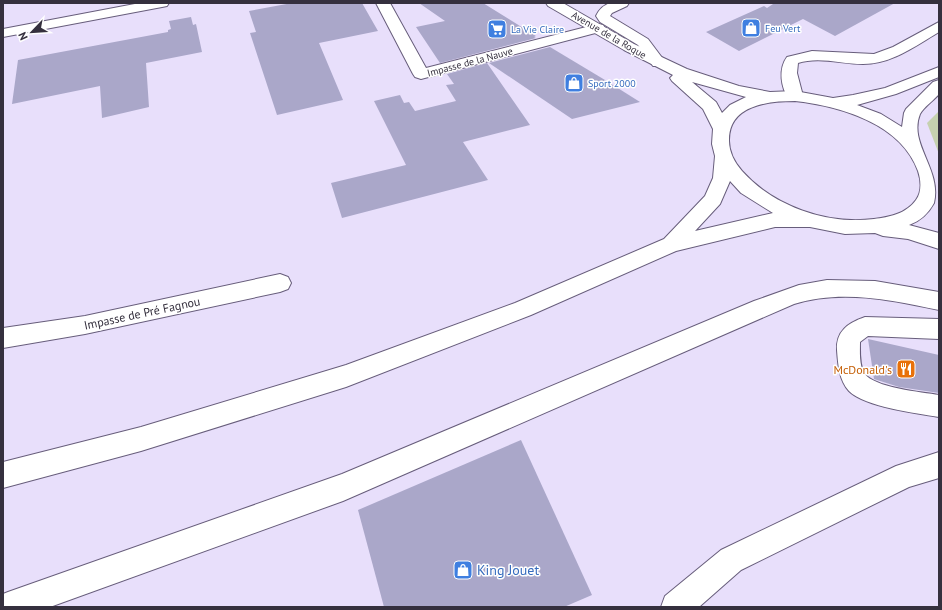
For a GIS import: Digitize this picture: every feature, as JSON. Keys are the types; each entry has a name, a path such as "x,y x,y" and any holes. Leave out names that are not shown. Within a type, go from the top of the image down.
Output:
{"main road":[{"path":"3,33 162,3"},
{"name":"Impasse de la Nauve","path":"383,3 421,74 598,28"},
{"name":"Avenue de la Roque","path":"552,3 662,65"},
{"path":"621,4 604,13 605,19 643,42 662,65 710,106 721,128"},
{"path":"795,96 788,72 788,66 792,60 816,55 859,59 880,58 939,26"},
{"path":"662,65 726,89 769,97 795,96 832,101 858,101 887,93 939,72"},
{"path":"873,228 904,220 924,205 935,191 928,170 910,134 912,113 939,85"},
{"path":"769,97 747,103 730,113 721,128 719,142 723,156 734,175 754,192 779,208 809,220 842,227 873,228 908,232 939,240"},
{"path":"832,101 858,110 883,122 904,138 920,155"},
{"path":"670,244 713,199 722,178 723,156"},
{"path":"3,475 141,439 346,376 523,309 670,244 775,220 809,220"},
{"name":"Impasse de Pré Fagnou","path":"3,338 85,325 280,283"},
{"path":"8,607 343,488 762,306 811,291 846,289 905,293 939,301"},
{"path":"939,329 865,326 854,332 848,340 853,378 858,386 871,392 939,406"},
{"path":"676,607 731,560 905,476 939,465"}],"green space":[{"path":"939,111 939,154 927,123"}],"building":[{"path":"292,3 362,3 378,31 319,43 343,100 277,115 250,33 256,32 249,11"},
{"path":"419,3 483,3 536,36 534,37 536,38 440,63 416,27 445,21"},
{"path":"770,3 895,3 835,36 803,19 739,51 706,32 764,6 767,8 773,4"},
{"path":"191,17 193,25 196,24 202,52 146,63 149,107 102,118 100,86 12,104 18,60 168,32 168,30 171,29 169,21"},
{"path":"550,47 640,102 572,119 489,63"},
{"path":"487,63 530,125 463,142 488,180 342,218 331,183 406,165 374,101 400,95 404,103 409,102 415,111 456,101 446,85 454,84 447,74"},
{"name":"McDonald's","path":"868,339 939,355 939,393 899,387 874,379"},
{"path":"521,440 592,595 564,607 384,607 358,510"}],"place":[{"name":"Feu Vert","path":"751,28"},
{"name":"La Vie Claire","path":"497,29"},
{"name":"Sport 2000","path":"574,83"},
{"name":"McDonald's","path":"906,369"},
{"name":"King Jouet","path":"463,570"}]}
